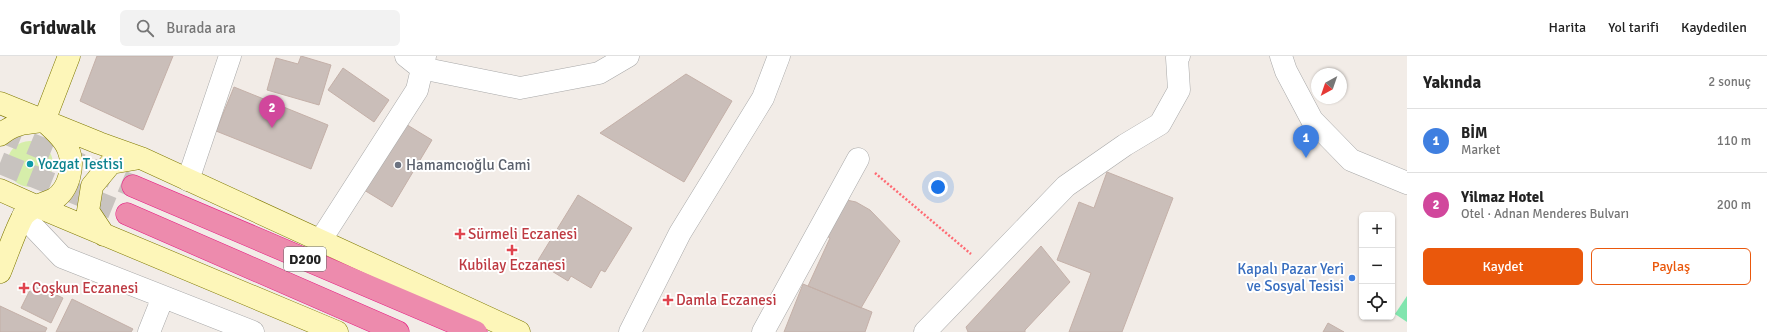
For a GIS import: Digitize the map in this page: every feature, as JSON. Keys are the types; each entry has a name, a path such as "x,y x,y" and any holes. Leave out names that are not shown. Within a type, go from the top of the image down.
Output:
{"highway":[{"name":"D200","path":"133,186 476,332"},
{"name":"D200","path":"126,214 398,332"}],"street":[{"path":"44,121 69,56"},
{"path":"188,180 230,56"},
{"path":"320,240 417,90 418,60 520,88 599,73 628,56"},
{"path":"630,332 680,233 763,98 779,56"},
{"path":"1281,56 1286,71 1312,120 1351,160 1407,183"},
{"path":"925,332 1066,186 1125,145 1160,124 1180,90 1177,57"},
{"path":"0,103 141,158 519,332"},
{"path":"0,135 10,127 28,122 44,121 55,131 68,149 72,165 67,183 55,198 30,211 0,272"},
{"path":"104,235 88,211 92,186 111,163 141,158"},
{"path":"763,332 858,159"},
{"path":"1383,174 1407,190"},
{"path":"0,190 30,211 104,235 337,332"},
{"path":"30,211 62,257 249,331"},
{"path":"149,332 163,297"}],"path":[{"path":"858,159 987,267"}],"green space":[{"path":"26,141 34,141 43,145 49,151 53,164 49,177 43,183 34,187 26,187 17,183 11,177 7,168 7,160 11,151 17,145"},
{"path":"1407,296 1407,322 1395,314"}],"building":[{"path":"97,56 173,56 143,130 80,101"},
{"path":"301,56 331,65 319,105 267,90 276,58 298,64"},
{"path":"343,68 389,100 374,122 328,90"},
{"path":"686,74 732,101 684,182 600,133"},
{"path":"234,87 328,125 311,169 216,131"},
{"name":"Hamamcıoğlu Cami","path":"404,123 432,140 392,207 364,190"},
{"path":"1107,172 1173,198 1122,332 1069,332 1091,273 1057,260 1079,202 1094,208"},
{"path":"578,195 632,228 605,272 601,270 591,288 571,276 568,281 537,262"},
{"path":"842,199 856,202 870,210 900,241 861,308 808,286 830,238 825,235"},
{"path":"1041,246 1070,282 1025,330 1025,332 968,332 966,327"},
{"path":"33,284 63,298 51,323 21,308"},
{"path":"803,284 872,312 865,332 784,332"},
{"path":"72,299 133,329 131,332 56,332"},
{"path":"0,306 47,328 45,332 0,332"},
{"path":"1328,323 1344,332 1323,332"}],"tunnel":[{"path":"0,131 133,186"},
{"path":"0,163 127,214"}],"place":[{"name":"Yilmaz Hotel","path":"272,128"},
{"name":"BİM","path":"1306,158"},
{"name":"Yozgat Testisi","path":"30,164"},
{"name":"Hamamcıoğlu Cami","path":"398,165"},
{"name":"Sürmeli Eczanesi","path":"460,234"},
{"name":"Kubilay Eczanesi","path":"512,250"},
{"name":"Kapalı Pazar Yeri ve Sosyal Tesisi","path":"1352,278"},
{"name":"Coşkun Eczanesi","path":"24,288"},
{"name":"Damla Eczanesi","path":"668,300"}]}
